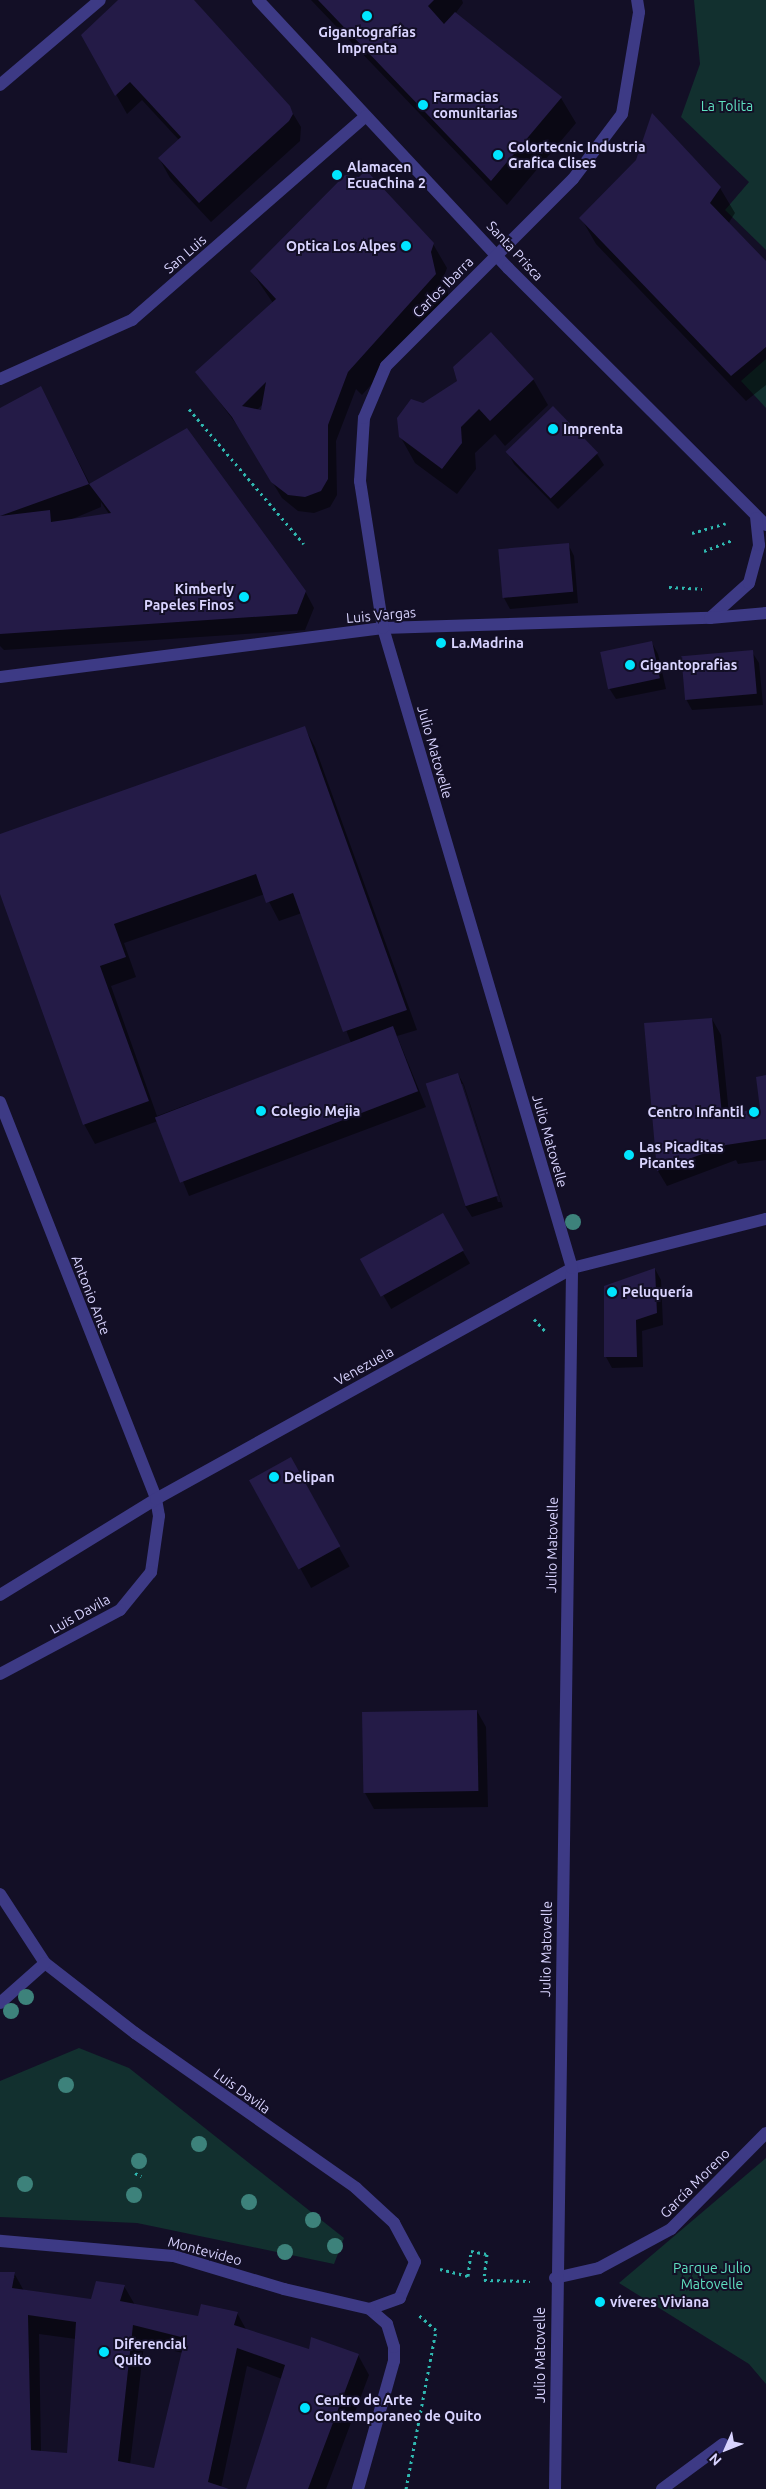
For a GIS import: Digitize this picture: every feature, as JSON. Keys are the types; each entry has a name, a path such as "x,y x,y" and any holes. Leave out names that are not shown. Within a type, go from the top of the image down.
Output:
{"street":[{"path":"0,85 100,0"},
{"name":"Santa Prisca","path":"258,0 497,256 761,521 759,545 749,583 710,618"},
{"name":"Carlos Ibarra","path":"383,628 360,481 364,418 386,366 573,179 622,114 639,12 637,0"},
{"name":"San Luis","path":"0,379 132,320 366,116"},
{"name":"Luis Vargas","path":"0,677 383,628 710,618 766,613"},
{"name":"Julio Matovelle","path":"383,628 572,1268 555,2278 555,2489"},
{"name":"Antonio Ante","path":"0,1102 156,1499"},
{"name":"Venezuela","path":"0,1595 156,1499 572,1268 766,1219"},
{"name":"Luis Davila","path":"0,1674 120,1610 151,1572 159,1516 156,1499"},
{"name":"Luis Davila","path":"0,1894 45,1963 135,2033 356,2188 394,2223 415,2262"},
{"path":"0,2002 45,1963"},
{"name":"García Moreno","path":"555,2278 599,2268 671,2229 766,2133"},
{"name":"Montevideo","path":"0,2241 173,2256 284,2289 370,2309"},
{"path":"358,2489 394,2361 394,2347 387,2324 370,2309 400,2298 415,2262"},
{"path":"662,2489 723,2444"}],"path":[{"path":"189,409 304,544"},
{"path":"692,533 728,523"},
{"path":"704,551 743,536"},
{"path":"669,588 711,590"},
{"path":"528,1320 533,1319 545,1332"},
{"path":"136,2173 141,2176"},
{"path":"415,2262 468,2276 471,2251 487,2254 484,2280 516,2283 555,2278"},
{"path":"400,2298 436,2330 406,2489"}],"green space":[{"name":"La Tolita","path":"694,0 766,0 766,250 725,210 749,182 681,117 700,64"},
{"path":"766,359 766,408 741,381"},
{"path":"79,2048 129,2068 344,2238 334,2264 137,2223 0,2217 0,2081"},
{"name":"Parque Julio Matovelle","path":"766,2158 766,2384 749,2364 619,2283"}],"building":[{"path":"118,0 194,0 290,106 293,114 289,121 199,203 158,158 181,137 130,82 115,96 81,35"},
{"path":"318,0 434,0 428,6 444,24 455,12 562,97 491,181"},
{"path":"652,113 721,187 710,203 766,261 766,347 731,376 579,218 636,160"},
{"path":"366,170 434,243 431,252 436,274 348,372 328,425 328,479 321,491 305,497 288,495 271,482 232,417 195,372 276,299 250,271 345,175 359,177","holes":["266,382 261,410 242,406"]},
{"path":"491,332 534,379 490,421 479,409 461,427 462,443 442,469 399,437 397,418 411,399 423,403 457,381 453,367"},
{"path":"41,386 89,484 0,516 0,408"},
{"name":"Imprenta","path":"553,406 598,453 551,499 506,452"},
{"path":"187,428 306,591 297,614 0,634 0,516 50,510 51,522 111,513 89,484"},
{"path":"569,543 573,592 503,598 498,549"},
{"name":"Gigantoprafias","path":"652,641 660,678 608,689 600,652"},
{"path":"753,650 757,694 685,700 681,656"},
{"path":"305,726 407,1010 343,1032 293,893 266,903 256,874 114,924 126,957 100,966 149,1101 83,1125 0,894 0,834"},
{"path":"712,1018 722,1114 760,1109 756,1077 766,1075 766,1139 726,1145 657,1171 644,1023"},
{"path":"393,1026 418,1091 180,1183 155,1117"},
{"path":"458,1073 498,1196 466,1206 426,1084"},
{"path":"443,1213 464,1251 381,1297 360,1259"},
{"path":"655,1268 657,1313 636,1320 637,1357 604,1357 604,1286"},
{"path":"291,1457 340,1546 298,1569 249,1480"},
{"path":"477,1710 478,1791 363,1793 362,1712"},
{"name":"Centro de Arte Contemporaneo de Quito","path":"0,2272 15,2272 12,2288 91,2299 96,2281 125,2285 120,2301 198,2316 201,2304 238,2312 234,2325 309,2349 311,2337 359,2354 308,2489 246,2489 285,2365 237,2348 208,2482 229,2489 0,2489","holes":["28,2315 76,2322 67,2453 31,2450","133,2325 185,2338 154,2468 118,2461"]}],"place":[{"name":"Gigantografías Imprenta","path":"367,16"},
{"name":"Farmacias comunitarias","path":"423,105"},
{"name":"Colortecnic Industria Grafica Clises","path":"498,155"},
{"name":"Alamacen EcuaChina 2","path":"337,175"},
{"name":"Optica Los Alpes","path":"406,246"},
{"name":"Imprenta","path":"553,429"},
{"name":"Kimberly Papeles Finos","path":"244,597"},
{"name":"La.Madrina","path":"441,643"},
{"name":"Gigantoprafias","path":"630,665"},
{"name":"Colegio Mejia","path":"261,1111"},
{"name":"Centro Infantil","path":"754,1112"},
{"name":"Las Picaditas Picantes","path":"629,1155"},
{"name":"Peluquería","path":"612,1292"},
{"name":"Delipan","path":"274,1477"},
{"name":"víveres Viviana","path":"600,2302"},
{"name":"Diferencial Quito","path":"104,2352"},
{"name":"Centro de Arte Contemporaneo de Quito","path":"305,2408"}]}
